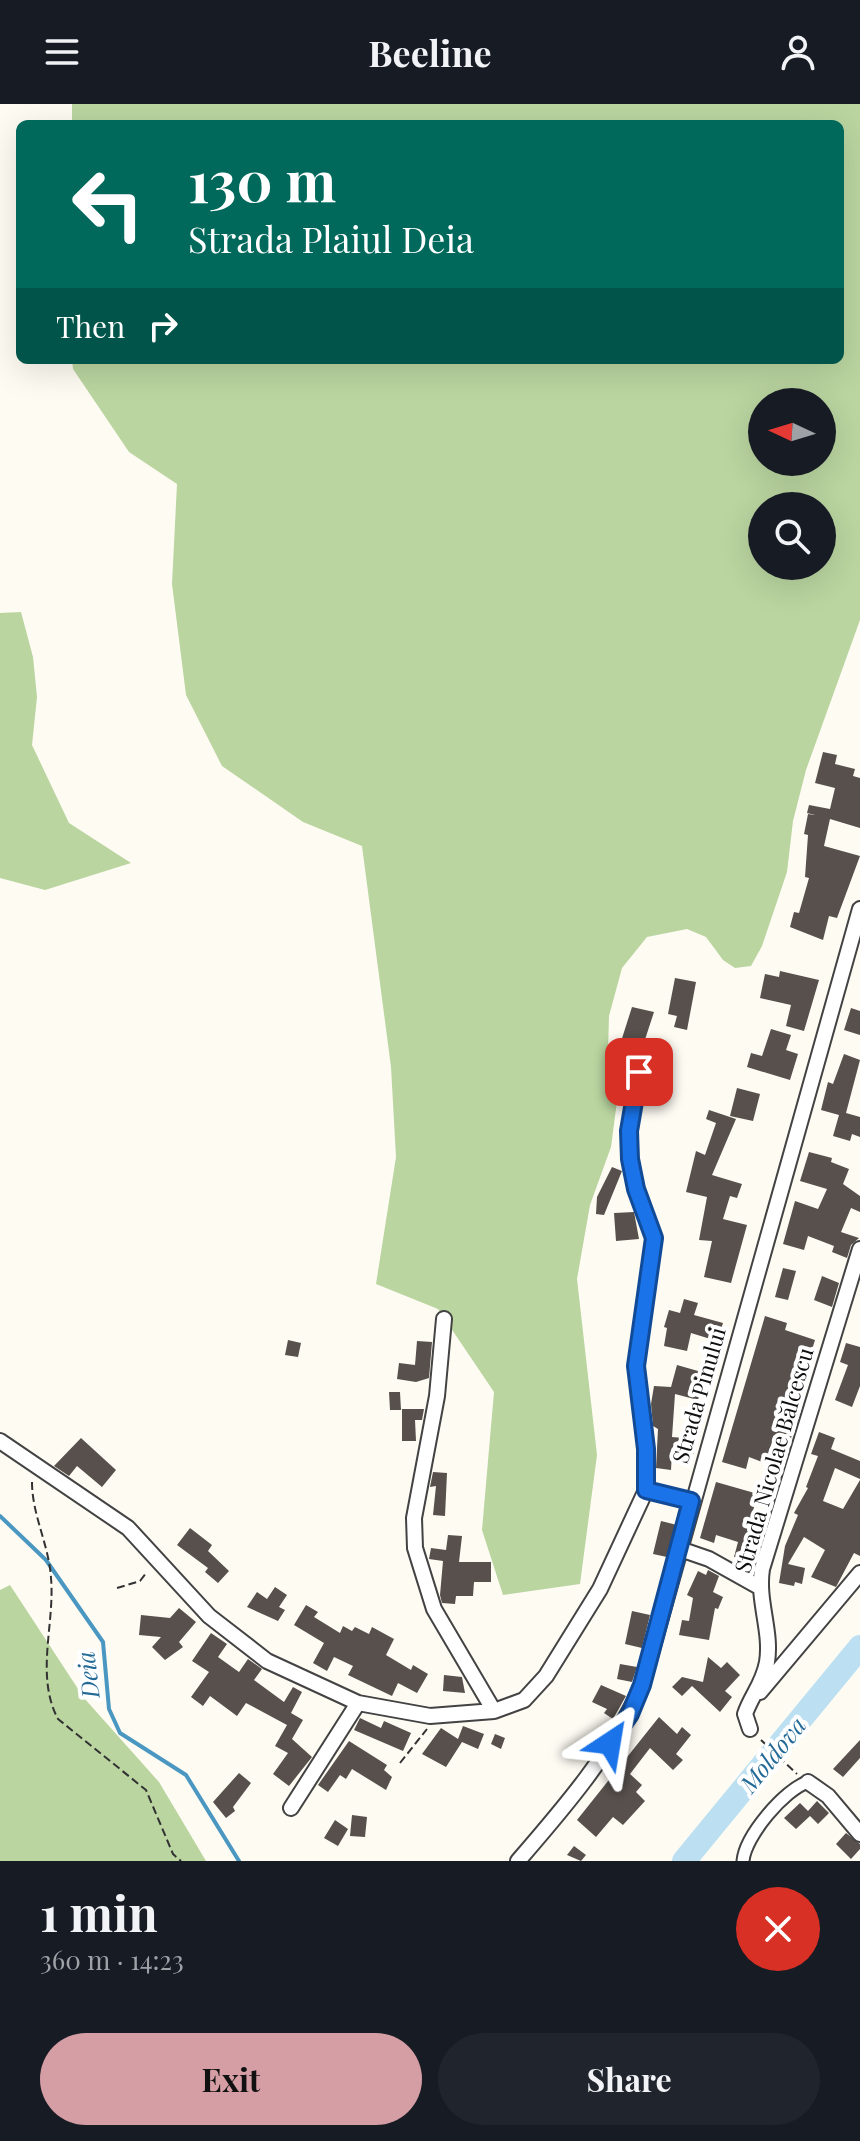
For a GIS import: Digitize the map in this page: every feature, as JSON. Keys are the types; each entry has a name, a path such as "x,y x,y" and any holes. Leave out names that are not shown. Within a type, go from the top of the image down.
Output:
{"street":[{"name":"Strada Pinului","path":"518,1861 579,1787 630,1714 642,1685 691,1501 860,909"},
{"path":"0,1441 128,1528 234,1638 267,1661 358,1703 430,1716 494,1711 524,1700 546,1676 600,1589 646,1490 646,1449 636,1366 654,1238 636,1189 630,1159 629,1131 639,1072"},
{"name":"Strada Nicolae Bălcescu","path":"750,1729 745,1714 758,1694 767,1661 768,1636 759,1587 783,1493 860,1249"},
{"path":"444,1319 437,1396 414,1518 415,1548 434,1609 494,1711"},
{"path":"646,1490 691,1501"},
{"path":"680,1549 709,1559 759,1587"},
{"path":"758,1694 860,1573"},
{"path":"291,1808 358,1703"},
{"path":"743,1861 748,1841 794,1786 808,1782 854,1818 860,1834"}],"path":[{"path":"37,1466 32,1475 32,1494 51,1576 48,1653 51,1706 58,1719 146,1790 173,1854 181,1861"},
{"path":"117,1588 140,1581 150,1569 163,1565"},
{"path":"400,1763 423,1736 430,1716"},
{"path":"750,1729 808,1782"}],"green space":[{"path":"72,104 860,104 860,620 806,770 793,821 787,872 762,946 751,966 735,968 723,960 706,937 687,929 647,937 622,968 609,1016 608,1053 619,1086 611,1147 590,1205 577,1279 597,1455 580,1584 503,1595 482,1530 494,1392 438,1309 376,1284 396,1157 391,1067 362,846 303,822 222,766 186,695 172,584 177,484 129,452 72,364 844,364 844,120 72,120"},
{"path":"21,612 33,657 37,697 32,745 69,823 131,863 45,890 0,878 0,613"},
{"path":"10,1585 84,1698 159,1782 206,1861 0,1861 0,1590"}],"building":[{"path":"823,752 837,755 835,764 855,769 853,776 860,778 860,828 830,819 824,846 860,856 837,918 829,916 823,940 790,927 794,912 799,913 809,878 805,877 808,835 804,834 808,814 815,815 807,813 809,805 830,809 835,788 815,783"},
{"path":"780,971 819,980 804,1031 786,1026 791,1005 760,998 765,974 779,977"},
{"path":"675,978 696,982 687,1030 674,1027 677,1016 668,1014"},
{"path":"632,1007 654,1012 638,1061 617,1054"},
{"path":"851,1008 860,1011 860,1035 844,1030"},
{"path":"771,1029 791,1035 786,1050 798,1054 790,1080 747,1067 751,1053 762,1056"},
{"path":"844,1054 860,1060 846,1113 860,1117 860,1137 852,1134 850,1141 833,1136 839,1115 821,1110 828,1082 833,1084"},
{"path":"737,1088 760,1094 753,1121 730,1116"},
{"path":"709,1110 736,1119 712,1175 742,1184 737,1198 730,1196 723,1219 747,1225 731,1283 704,1277 712,1241 699,1240 707,1197 686,1192 696,1151 705,1155 716,1123 706,1119"},
{"path":"809,1152 832,1158 831,1162 849,1169 843,1184 860,1196 860,1212 851,1208 841,1232 859,1238 851,1245 847,1258 832,1252 834,1246 808,1236 804,1250 783,1244 795,1201 818,1209 827,1189 800,1181"},
{"path":"612,1167 622,1171 604,1215 596,1214 597,1197"},
{"path":"634,1212 639,1239 616,1241 614,1213"},
{"path":"783,1268 796,1271 788,1300 775,1297"},
{"path":"822,1276 839,1283 832,1307 814,1300"},
{"path":"684,1299 698,1303 694,1315 723,1323 717,1341 691,1333 687,1351 664,1346 667,1328 664,1327 669,1310 680,1313"},
{"path":"765,1316 787,1323 785,1330 815,1340 802,1382 789,1447 772,1442 765,1463 749,1457 746,1469 722,1462"},
{"path":"288,1340 301,1343 298,1357 285,1355"},
{"path":"417,1341 432,1342 429,1378 416,1382 397,1379 399,1363 415,1365"},
{"path":"846,1343 860,1347 860,1386 852,1407 835,1400 848,1365 840,1362"},
{"path":"677,1365 705,1373 698,1400 675,1394 672,1437 695,1439 694,1454 672,1452 671,1470 656,1468 658,1429 653,1426 651,1404 654,1386 671,1387"},
{"path":"389,1392 400,1392 401,1410 390,1410"},
{"path":"402,1409 424,1409 422,1420 415,1420 416,1441 402,1441"},
{"path":"819,1432 835,1438 831,1449 860,1461 860,1479 835,1468 823,1501 843,1509 860,1480 860,1556 854,1553 836,1587 811,1577 825,1550 804,1537 788,1564 805,1568 802,1584 779,1583 785,1546 798,1515 794,1513 808,1488 818,1456 811,1454"},
{"path":"81,1438 116,1470 102,1487 77,1466 69,1476 54,1466"},
{"path":"433,1472 447,1473 445,1516 433,1515 436,1486 430,1487"},
{"path":"716,1482 758,1494 747,1531 759,1535 750,1562 734,1557 738,1542 716,1535 714,1543 700,1538"},
{"path":"661,1521 677,1525 667,1557 653,1554"},
{"path":"190,1528 212,1545 208,1551 229,1571 218,1583 205,1572 208,1568 177,1545"},
{"path":"448,1535 462,1536 459,1562 491,1562 491,1582 474,1582 473,1596 456,1596 455,1604 442,1603 443,1561 429,1559 431,1548 446,1550"},
{"path":"708,1570 719,1576 713,1592 723,1597 718,1609 715,1608 709,1640 679,1635 682,1620 689,1621 693,1598 687,1595 698,1571 706,1575"},
{"path":"275,1587 287,1595 279,1607 285,1610 278,1621 247,1607 257,1592 267,1599"},
{"path":"306,1605 318,1612 314,1617 340,1633 343,1626 352,1631 355,1627 369,1634 372,1627 394,1639 386,1655 411,1670 413,1665 428,1674 417,1693 398,1683 392,1696 348,1675 353,1666 334,1657 327,1671 313,1663 324,1643 294,1625"},
{"path":"179,1608 196,1622 179,1642 183,1647 165,1660 152,1647 161,1637 139,1635 141,1615 170,1618"},
{"path":"632,1611 650,1615 642,1648 625,1644"},
{"path":"211,1633 227,1644 218,1657 239,1672 248,1659 262,1669 254,1680 284,1702 293,1687 302,1692 291,1713 303,1720 292,1739 312,1757 289,1786 273,1774 288,1753 275,1746 287,1725 246,1703 237,1716 210,1696 203,1706 191,1697 209,1672 192,1661"},
{"path":"708,1657 721,1668 727,1662 740,1675 725,1691 732,1697 720,1712 692,1686 682,1696 672,1687 682,1677 703,1682"},
{"path":"620,1664 637,1667 632,1682 617,1679"},
{"path":"444,1675 462,1677 465,1693 443,1691"},
{"path":"601,1685 626,1696 613,1719 604,1713 607,1709 592,1702"},
{"path":"659,1717 677,1734 682,1727 691,1735 676,1754 683,1760 673,1770 650,1748 630,1774 642,1785 636,1792 645,1801 623,1825 613,1817 596,1837 577,1820"},
{"path":"360,1718 381,1728 384,1721 411,1733 403,1751 354,1730"},
{"path":"463,1726 484,1734 478,1749 462,1742 446,1767 422,1754 441,1728 458,1739"},
{"path":"495,1734 505,1738 501,1749 491,1744"},
{"path":"860,1740 860,1758 843,1777 833,1769"},
{"path":"349,1741 387,1765 384,1770 392,1777 386,1790 352,1769 346,1779 340,1775 328,1792 318,1785"},
{"path":"239,1773 251,1783 233,1807 235,1811 226,1818 213,1802"},
{"path":"817,1801 829,1813 818,1824 810,1816 796,1829 784,1818 800,1803 808,1811"},
{"path":"352,1815 367,1817 365,1837 350,1836"},
{"path":"335,1820 348,1829 338,1846 324,1838"},
{"path":"846,1833 860,1844 860,1849 851,1859 836,1844"},
{"path":"574,1846 586,1855 581,1861 567,1855"}],"waterway":[{"name":"Deia","path":"0,1516 46,1560 103,1642 109,1709 120,1733 186,1775 239,1861"},
{"name":"Moldova","path":"684,1861 860,1647"}],"route":[{"path":"610,1743 630,1714 642,1685 691,1501 646,1490 646,1449 636,1366 654,1238 636,1189 630,1159 629,1131 639,1072"}]}
